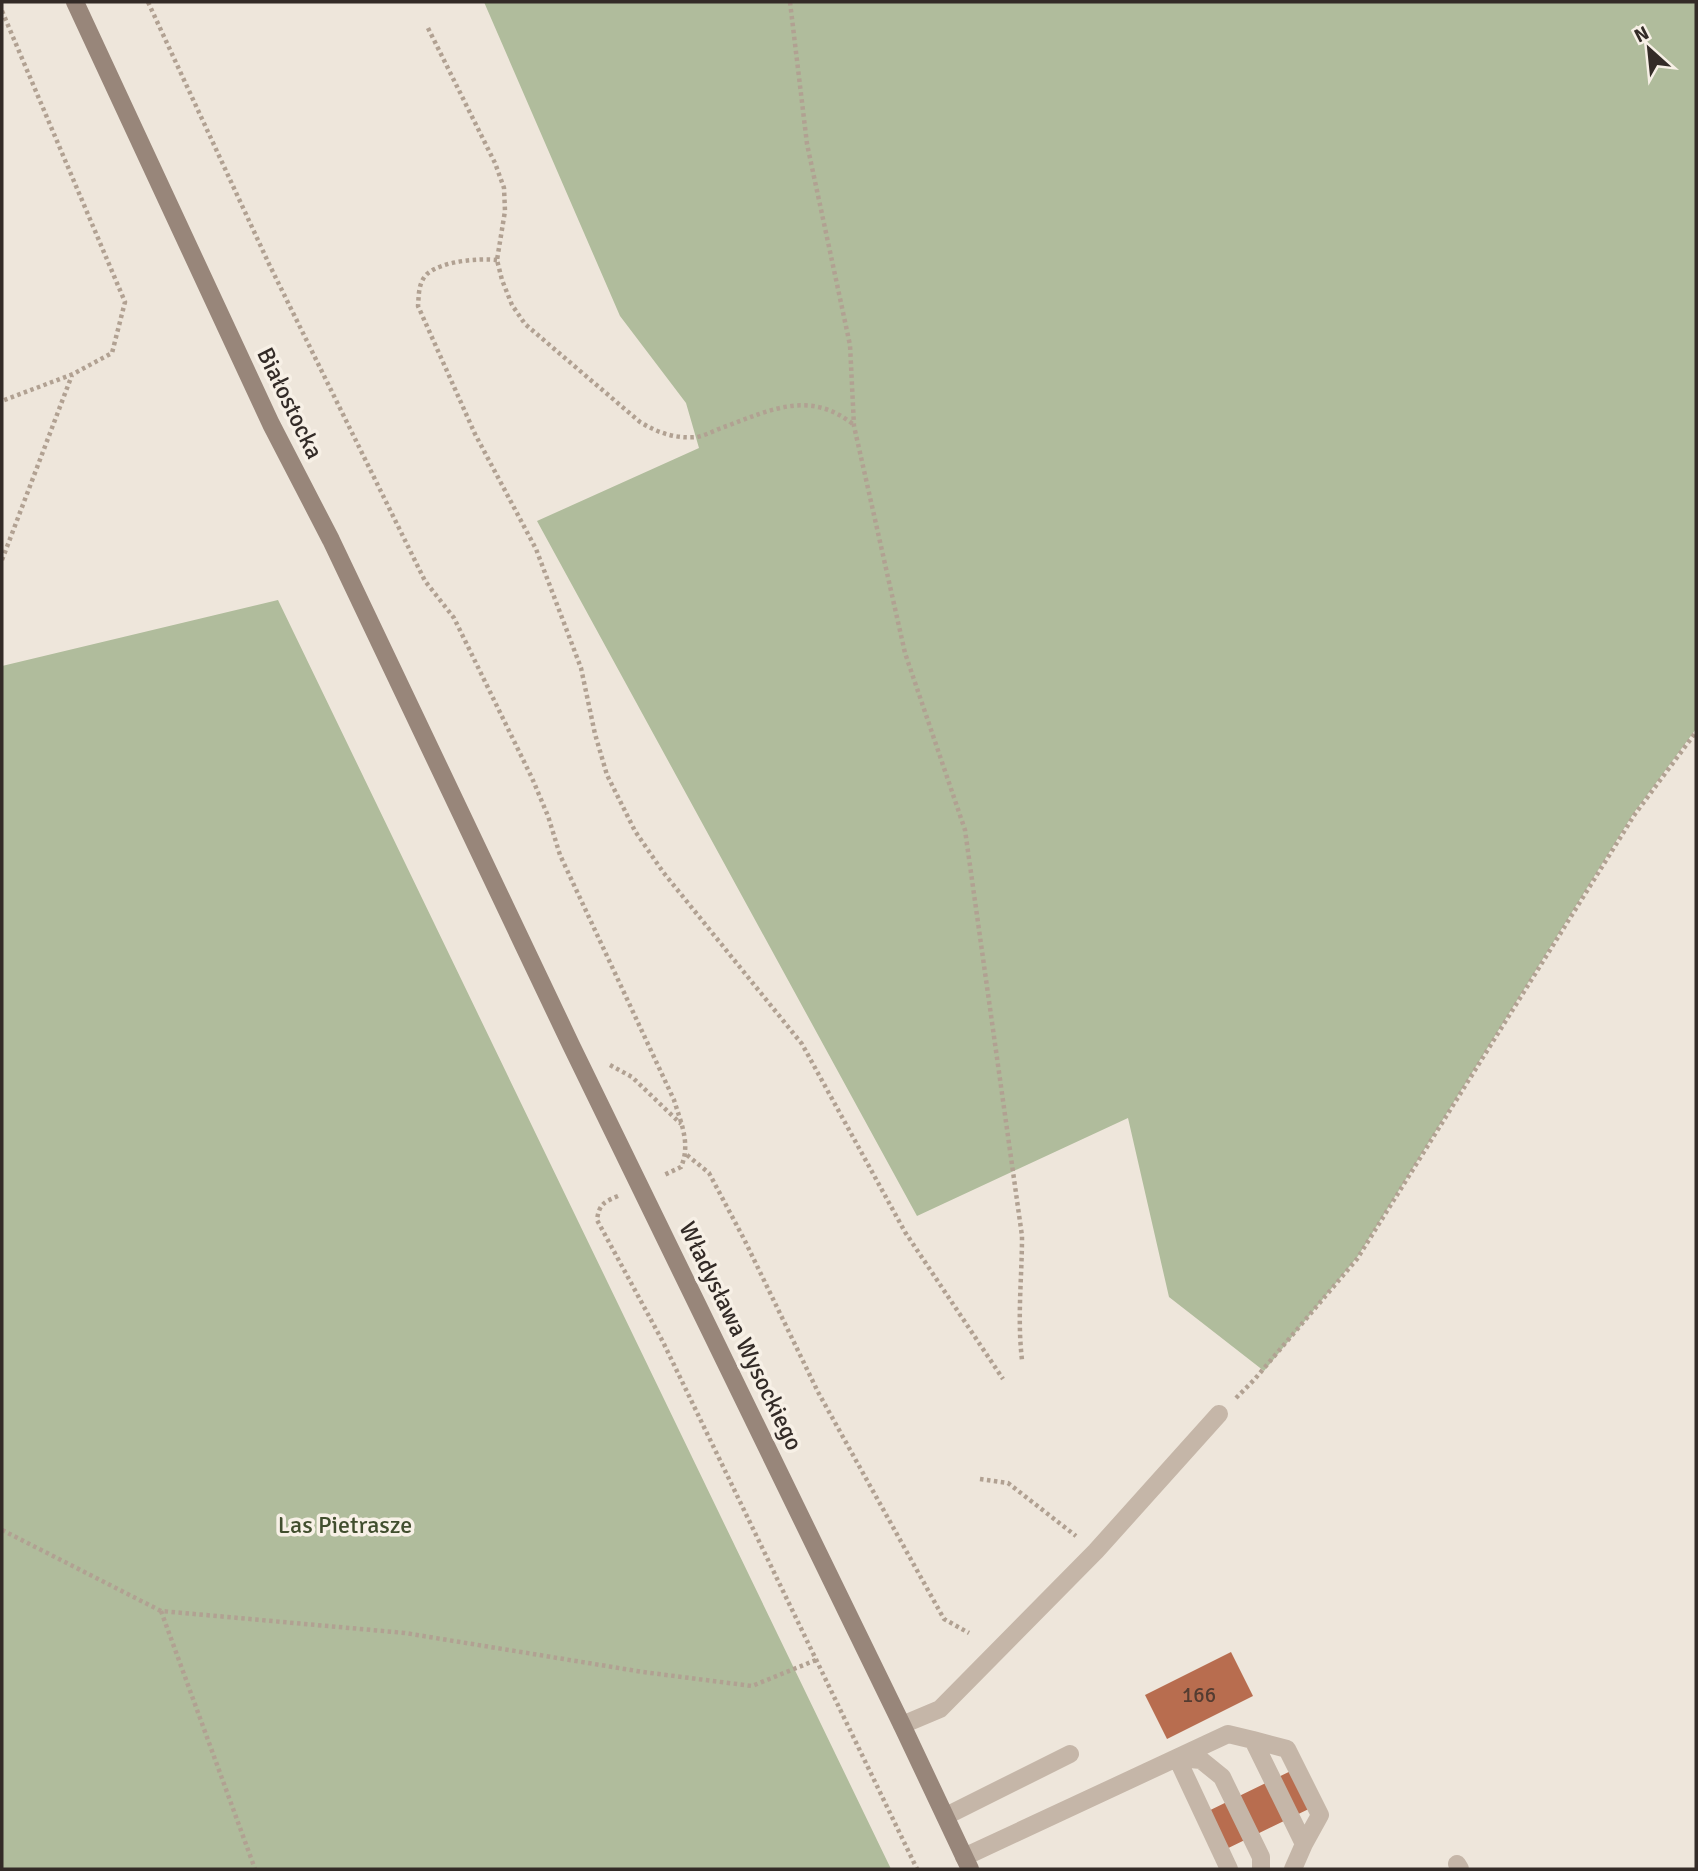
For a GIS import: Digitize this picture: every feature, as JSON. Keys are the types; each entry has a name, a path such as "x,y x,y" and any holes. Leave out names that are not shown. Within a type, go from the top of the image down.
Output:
{"main road":[{"name":"Białostocka","path":"75,2 271,424 331,540 467,823"},
{"name":"Władysława Wysockiego","path":"467,823 571,1045 967,1863"}],"lane":[{"path":"902,1726 940,1709 1096,1551 1219,1414"},
{"path":"967,1863 1228,1734 1287,1749 1320,1815 1293,1869"},
{"path":"1253,1740 1304,1844"},
{"path":"946,1816 1070,1754"},
{"path":"1177,1758 1229,1869"},
{"path":"1177,1758 1201,1760 1222,1777 1261,1857 1262,1869"}],"path":[{"path":"148,2 269,264 425,581 454,618 532,778 560,855 674,1100 687,1155 681,1167 604,1202 598,1209 597,1220 663,1342 917,1869"},
{"path":"790,2 807,145 850,345 854,426 905,653 965,830 1022,1236 1019,1300 1022,1360"},
{"path":"2,11 125,302 112,353 73,374 2,401"},
{"path":"428,29 495,163 503,188 505,211 497,260 512,305 524,324 640,422 658,433 678,437 698,436 773,408 802,404 840,414 854,426"},
{"path":"497,260 479,258 444,266 427,275 419,287 418,306 475,434 536,549 580,668 594,734 607,775 635,831 663,872 802,1044 905,1232 1003,1379"},
{"path":"2,560 73,374"},
{"path":"1219,1414 1254,1380 1357,1259 1635,814 1696,732"},
{"path":"571,1045 632,1077 682,1125"},
{"path":"687,1155 709,1173 744,1238 818,1392 944,1619 969,1633"},
{"path":"980,1479 1009,1483 1096,1551"},
{"path":"2,1530 161,1611 405,1633 643,1672 752,1686 816,1661"},
{"path":"161,1611 255,1869"}],"green space":[{"path":"484,2 1696,2 1696,729 1633,814 1358,1256 1264,1371 1169,1297 1128,1118 917,1216 537,521 699,448 686,403 620,316"},
{"name":"Las Pietrasze","path":"278,600 891,1869 2,1869 2,666"}],"building":[{"path":"1231,1652 1253,1696 1167,1739 1145,1695"},
{"path":"1299,1767 1317,1805 1214,1855 1196,1817"}]}
